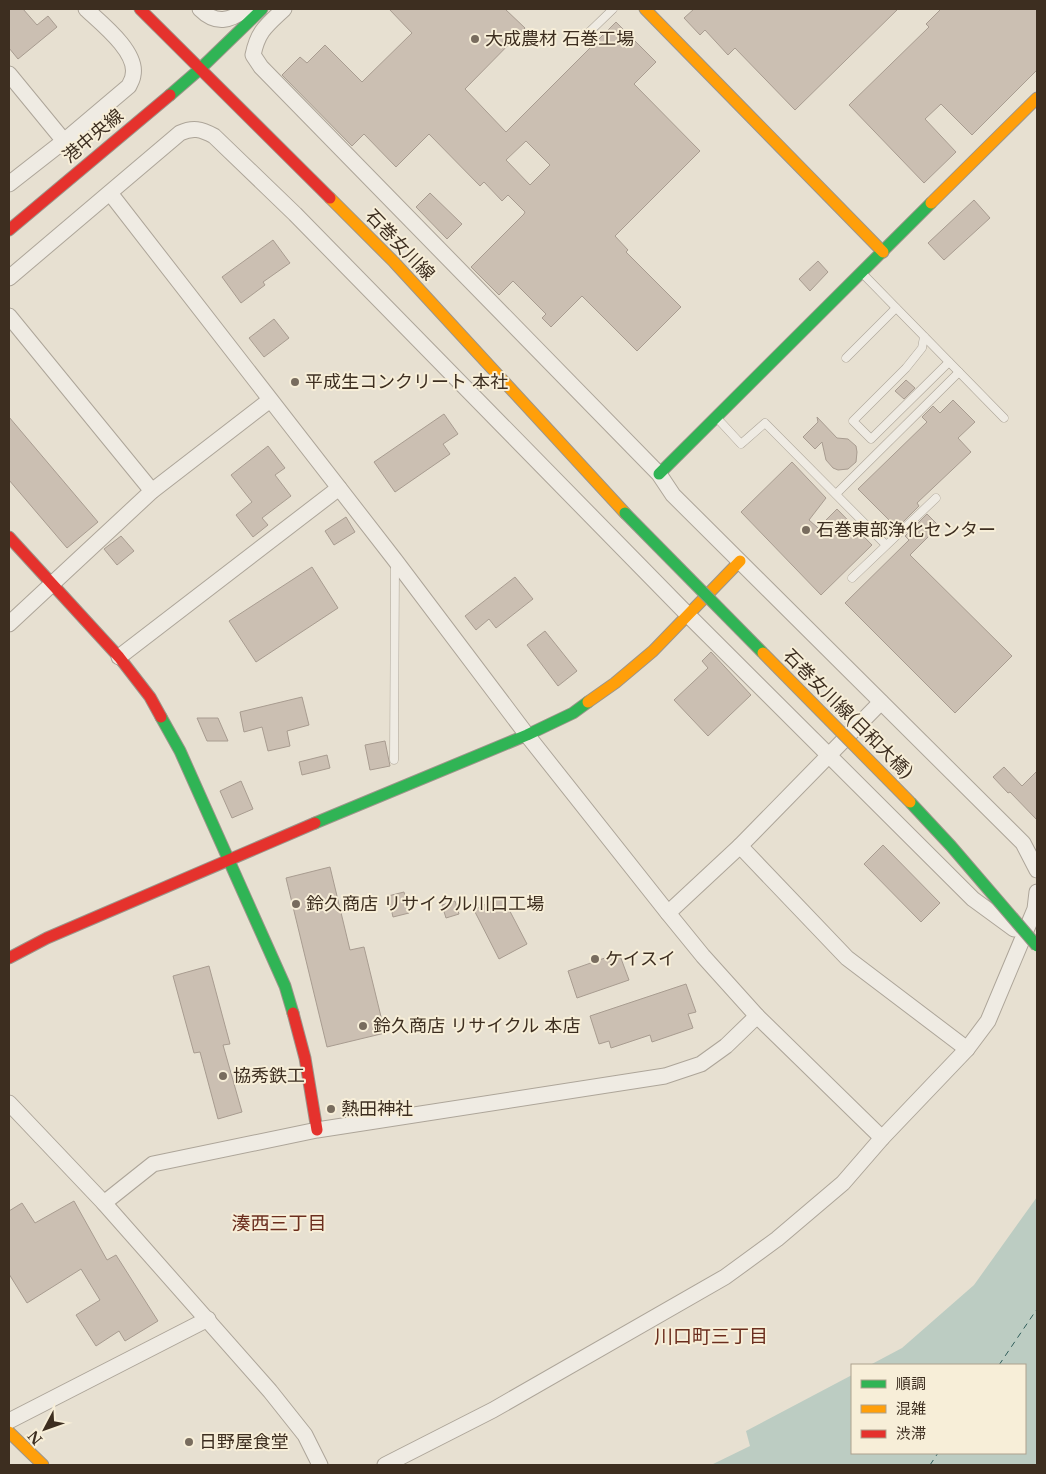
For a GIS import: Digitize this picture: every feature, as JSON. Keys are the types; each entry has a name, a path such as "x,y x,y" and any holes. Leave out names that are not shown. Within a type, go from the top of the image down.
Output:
{"street":[{"path":"9,184 64,142 129,86 134,74 132,63 123,46 86,9"},
{"name":"石巻女川線","path":"140,9 394,262 625,514"},
{"path":"200,9 210,17 222,19 233,18 246,9"},
{"name":"港中央線","path":"9,230 200,69 262,9"},
{"path":"284,9 262,30 256,40 253,55 261,67 659,474 674,495 1023,844 1037,870"},
{"path":"645,9 883,252"},
{"path":"9,74 64,142"},
{"path":"659,474 1037,98"},
{"path":"9,278 180,133 189,128 200,129 214,136 295,214 689,616 973,899 1024,936"},
{"path":"110,193 395,560 527,735 703,956 757,1016 882,1138"},
{"path":"9,316 152,490"},
{"path":"9,624 152,490 270,400"},
{"path":"119,657 339,488"},
{"name":"石巻女川線(日和大橋)","path":"625,514 913,805 1037,946"},
{"path":"9,537 119,657 150,697 172,736 285,986 306,1058 317,1130"},
{"path":"9,958 47,938 527,735 573,713 615,683 653,651 689,616 740,561"},
{"path":"668,913 740,846 881,702"},
{"path":"740,846 847,958 967,1049"},
{"path":"385,1465 493,1410 725,1277 777,1240 843,1183 882,1138 967,1049 988,1021 1035,909 1037,892"},
{"path":"104,1203 153,1164 317,1130 665,1076 701,1064 726,1046 757,1016"},
{"path":"9,1102 104,1203 270,1391 305,1435 320,1465"},
{"path":"9,1421 208,1319"},
{"path":"9,1432 43,1465"}],"lane":[{"path":"582,39 613,9"},
{"path":"862,273 1004,418"},
{"path":"846,358 896,308"},
{"path":"924,337 922,348 912,362 853,421 871,439 949,362"},
{"path":"836,494 958,372"},
{"path":"716,417 742,444 765,422 886,545"},
{"path":"852,578 936,498"},
{"path":"394,760 395,560"}],"shaded area":[{"path":"1037,1197 1037,1465 711,1465 750,1446 746,1431 851,1376 851,1454 1026,1454 1026,1364 872,1364 902,1348 974,1285"}],"building":[{"path":"9,9 23,9 37,25 48,16 57,27 18,59 9,48"},
{"path":"389,9 505,9 525,28 465,89 506,132 616,22 656,62 634,84 700,151 615,236 628,250 626,252 681,307 637,351 582,296 551,327 542,318 546,314 513,281 499,295 471,267 524,214 525,212 508,195 502,201 484,182 480,186 429,134 396,167 364,134 352,146 282,75 300,57 307,63 325,45 362,82 412,33","holes":["526,141 550,165 530,185 506,160"]},
{"path":"694,9 898,9 795,110 735,48 728,55 705,30 700,35 684,18"},
{"path":"941,9 1037,9 1037,70 972,135 941,104 925,119 956,152 924,183 849,105 929,27 926,24"},
{"path":"430,193 462,224 447,239 416,207"},
{"path":"974,200 990,218 944,260 928,243"},
{"path":"273,240 290,263 263,282 265,285 241,303 222,277"},
{"path":"818,261 828,272 810,291 799,279"},
{"path":"274,319 289,338 264,357 249,338"},
{"path":"906,380 915,388 904,399 895,391"},
{"path":"953,400 975,422 958,438 971,452 917,503 919,506 897,528 858,489 927,422 922,417 933,406 940,413"},
{"path":"444,414 458,434 443,444 450,454 395,492 374,462"},
{"path":"9,417 98,522 67,548 9,480"},
{"path":"817,417 837,438 848,439 856,446 856,462 848,469 838,470 833,468 826,460 822,442 815,449 803,437 818,422"},
{"path":"268,446 285,468 275,475 291,496 262,518 268,525 253,537 236,515 252,502 231,475"},
{"path":"792,462 826,498 809,520 818,528 837,509 872,545 821,595 741,512"},
{"path":"927,514 939,526 910,555 1012,656 955,713 845,603 909,540 905,536"},
{"path":"346,517 355,532 334,545 325,531"},
{"path":"121,536 134,551 117,565 104,549"},
{"path":"312,567 338,608 256,662 229,621"},
{"path":"515,577 533,599 496,628 489,619 476,630 465,616"},
{"path":"545,631 577,671 558,686 527,645"},
{"path":"711,652 751,695 708,736 674,700 708,668 702,661"},
{"path":"302,697 309,725 287,731 290,746 268,751 262,727 244,732 240,712"},
{"path":"197,718 218,718 228,741 207,741"},
{"path":"385,741 390,766 370,770 365,745"},
{"path":"327,755 330,768 302,775 299,762"},
{"path":"1004,767 1022,786 1037,771 1037,820 993,777"},
{"path":"241,781 253,809 232,818 220,791"},
{"path":"883,845 940,903 921,922 864,864"},
{"path":"330,867 350,950 364,947 385,1033 327,1047 286,878"},
{"path":"404,892 409,913 393,917 388,896"},
{"path":"502,896 527,944 499,959 474,910"},
{"path":"455,901 459,914 446,918 442,905"},
{"path":"619,953 629,980 577,998 568,971"},
{"path":"209,966 230,1044 223,1045 242,1112 218,1119 200,1052 194,1053 173,976"},
{"path":"686,984 696,1012 688,1014 693,1028 652,1042 650,1035 611,1048 609,1041 599,1044 590,1016"},
{"path":"74,1201 107,1260 116,1255 158,1321 125,1341 119,1331 96,1346 76,1315 100,1300 81,1269 27,1303 9,1274 9,1211 22,1203 35,1223"}],"ferry route":[{"path":"1000,1364 1037,1309"},
{"path":"930,1465 937,1454"}],"traffic: fast":[{"path":"170,95 262,9"},
{"path":"659,474 931,203"},
{"path":"625,513 763,653"},
{"path":"315,823 527,735 573,713 588,702"},
{"path":"161,717 180,751 285,986 293,1013"},
{"path":"910,802 951,846 1037,946"}],"traffic: slow":[{"path":"645,9 883,252"},
{"path":"931,203 1037,98"},
{"path":"330,198 394,262 625,513"},
{"path":"588,702 615,683 653,651 740,561"},
{"path":"763,653 910,802"},
{"path":"9,1432 43,1465"}],"traffic: jam":[{"path":"140,9 330,198"},
{"path":"9,230 170,95"},
{"path":"9,537 119,657 150,697 161,717"},
{"path":"9,958 47,938 315,823"},
{"path":"293,1013 305,1058 317,1130"}],"place":[{"name":"大成農材 石巻工場","path":"475,39"},
{"name":"平成生コンクリート 本社","path":"295,382"},
{"name":"石巻東部浄化センター","path":"806,530"},
{"name":"鈴久商店 リサイクル川口工場","path":"296,904"},
{"name":"ケイスイ","path":"595,959"},
{"name":"鈴久商店 リサイクル 本店","path":"363,1026"},
{"name":"協秀鉄工","path":"223,1076"},
{"name":"熱田神社","path":"331,1109"},
{"name":"日野屋食堂","path":"189,1442"}],"district":[{"name":"湊西三丁目","path":"279,1223"},
{"name":"川口町三丁目","path":"711,1336"}]}
